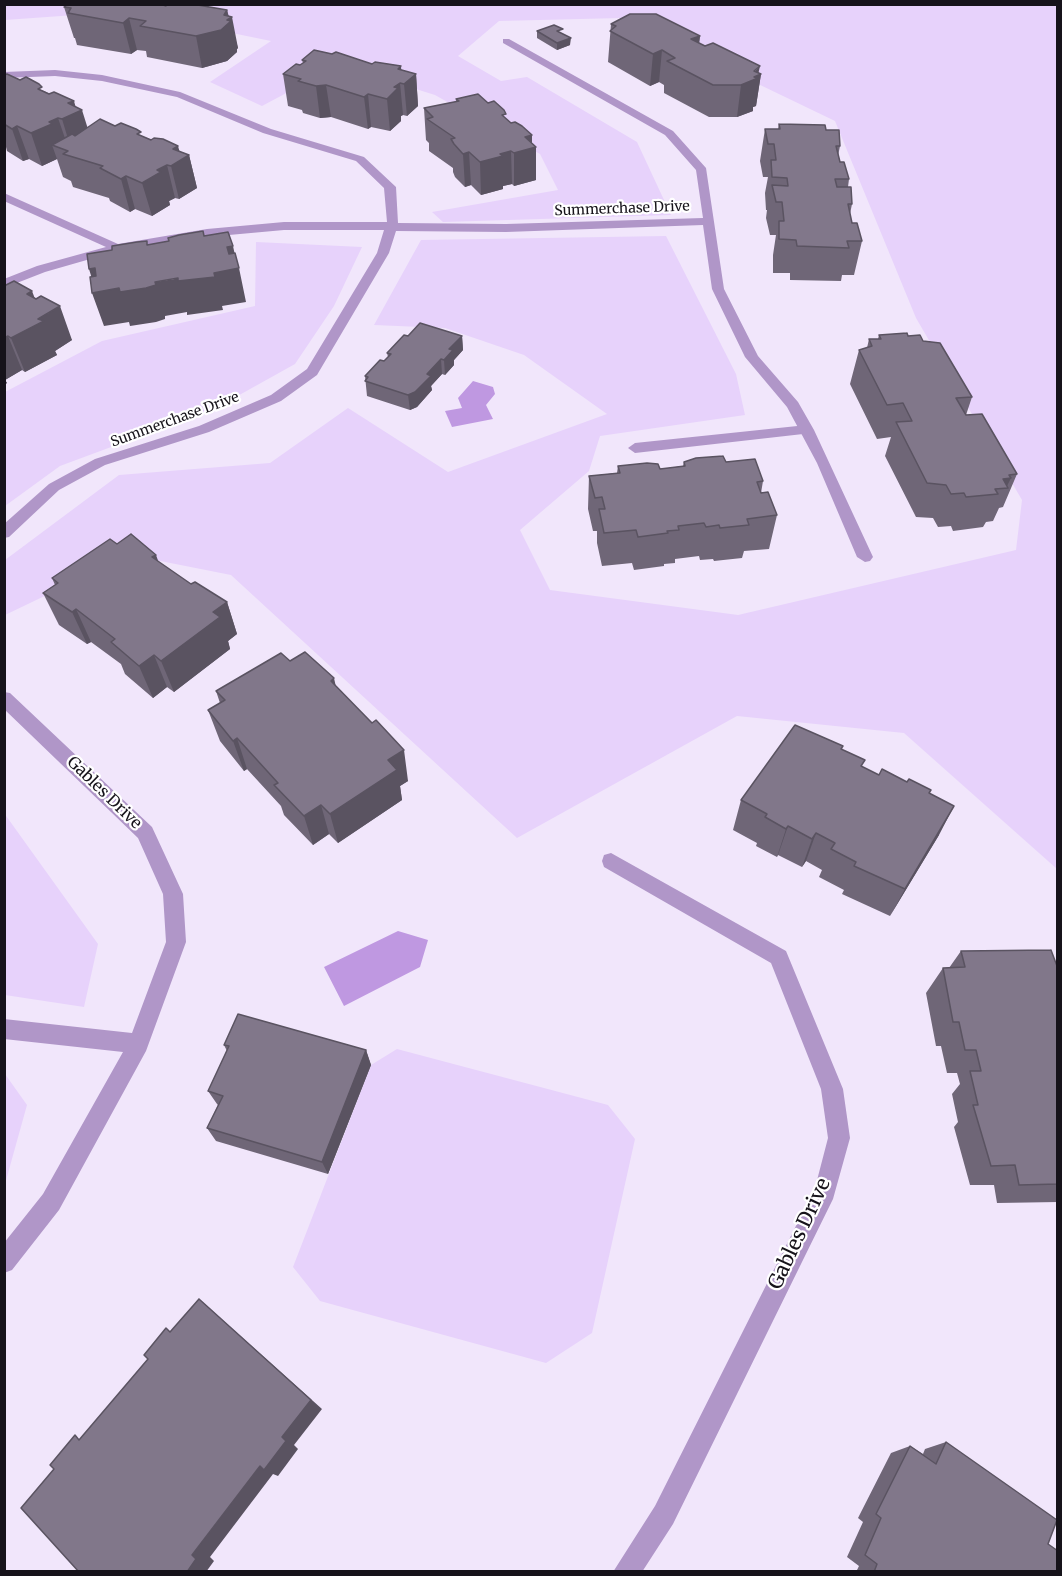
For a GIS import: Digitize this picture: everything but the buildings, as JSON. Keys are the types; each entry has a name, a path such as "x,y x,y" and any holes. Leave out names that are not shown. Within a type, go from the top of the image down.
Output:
{"street":[{"name":"Summerchase Drive","path":"506,41 669,134 686,149 702,170 718,289 752,357 793,405 807,430 866,557"},
{"name":"Summerchase Drive","path":"4,75 55,74 102,78 180,95 267,131 360,159 390,187 391,228 383,253 312,372 276,398 215,424 100,462 54,487 4,533"},
{"path":"4,196 117,248"},
{"name":"Summerchase Drive","path":"4,284 41,269 117,248 207,233 284,226 506,228 709,221"},
{"path":"634,448 807,430"},
{"name":"Gables Drive","path":"4,698 145,833 173,894 176,942 139,1044 51,1202 4,1262"},
{"name":"Gables Drive","path":"611,861 779,957 832,1089 839,1138 825,1191 664,1515 626,1572"},
{"path":"4,1029 139,1044"}],"shaded area":[{"path":"5,5 1057,5 1057,869 904,733 737,716 517,838 231,575 130,555 5,615 5,560 119,475 270,463 348,408 448,472 607,414 524,355 445,328 374,325 421,240 666,236 736,374 745,415 600,436 589,471 520,530 550,590 738,615 1016,550 1022,500 916,318 835,121 621,18 499,21 458,56 501,81 527,77 637,142 671,215 443,222 432,212 558,190 540,154 435,95 339,65 262,106 210,82 271,41 193,25 89,14 5,20"},
{"path":"256,242 362,247 334,306 295,364 216,408 60,466 5,506 5,392 102,341 255,306"},
{"path":"473,381 493,387 495,394 486,405 493,419 452,427 445,411 462,408 458,398"},
{"path":"4,813 98,944 84,1007 5,995"},
{"path":"398,931 428,940 420,967 344,1006 324,967"},
{"path":"397,1049 608,1105 635,1139 592,1333 546,1363 320,1301 293,1267 371,1065"},
{"path":"4,1074 27,1105 5,1184"}]}
